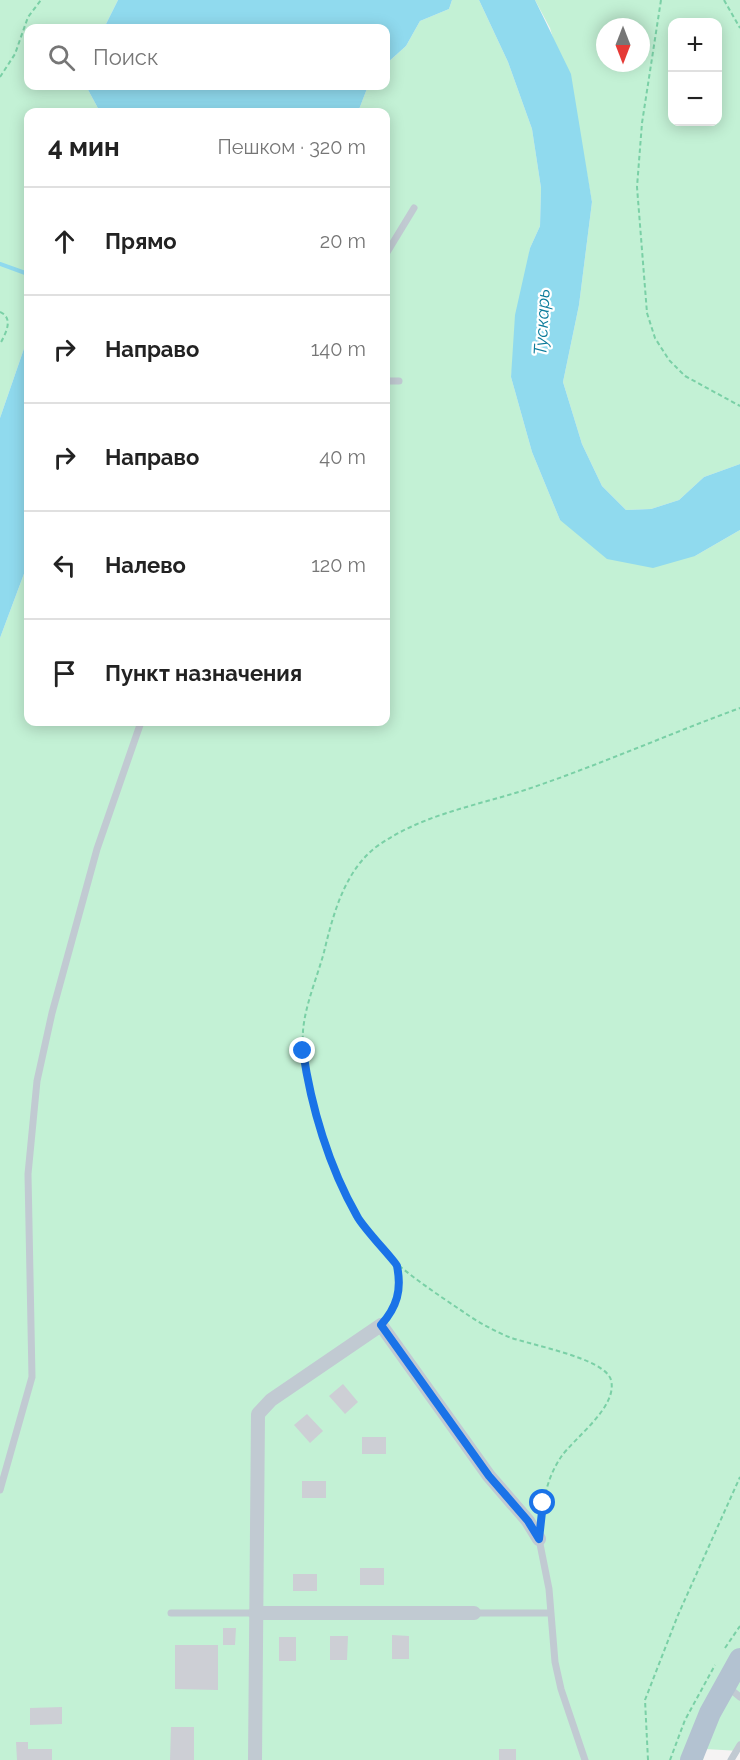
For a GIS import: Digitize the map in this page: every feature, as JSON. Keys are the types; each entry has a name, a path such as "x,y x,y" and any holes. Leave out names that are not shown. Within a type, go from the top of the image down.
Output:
{"main road":[{"path":"691,1760 733,1691 740,1659"}],"street":[{"path":"255,1760 258,1414 271,1400 381,1325 489,1476 528,1521 539,1539"},
{"path":"255,1613 474,1613"}],"lane":[{"path":"390,247 414,208"},
{"path":"390,381 399,381"},
{"path":"0,1490 32,1377 28,1174 37,1081 52,1013 98,849 140,726"},
{"path":"539,1539 551,1613 555,1662 561,1689 585,1760"},
{"path":"171,1613 255,1613"},
{"path":"474,1613 551,1613"},
{"path":"730,1760 740,1745"}],"path":[{"path":"26,24 41,0"},
{"path":"661,0 642,123 637,187 647,313 655,338 669,360 685,376 740,406"},
{"path":"724,0 740,28"},
{"path":"0,76 15,54 24,28"},
{"path":"0,312 5,314 8,320 5,336 0,344"},
{"path":"539,1539 549,1477 562,1455 604,1409 611,1390 611,1379 605,1370 581,1358 505,1335 466,1313 396,1262 368,1233 341,1185 327,1148 303,1051 303,1028 308,1005 333,919 347,883 362,860 377,847 423,819 528,788 740,708"},
{"path":"381,1325 396,1304 399,1279 396,1262"},
{"path":"648,1760 645,1700 678,1615 740,1476"}],"green space":[{"path":"0,0 118,0 106,24 24,24 24,90 88,90 98,108 24,108 24,349 0,418"},
{"path":"452,0 479,0 508,62 532,129 541,188 540,226 530,248 511,377 532,452 560,520 695,556 740,530 740,1751 705,1749 703,1760 0,1760 0,638 24,574 24,726 390,726 390,108 360,108 366,90 390,90 390,60 406,46 420,21 449,9"},
{"path":"535,0 740,0 740,464 704,477 679,500 651,509 626,510 602,486 582,444 563,382 579,305 592,202 577,119 550,28"}],"water":[{"path":"118,0 452,0 449,9 420,21 406,46 390,60 390,24 106,24"},
{"name":"Тускарь","path":"479,0 535,0 571,74 592,202 579,305 563,382 582,444 602,486 626,510 651,509 679,500 704,477 740,464 740,530 695,556 653,568 607,559 560,520 532,452 511,377 515,315 530,248 540,226 541,188 532,129 508,62"},
{"path":"88,90 366,90 360,108 98,108"},
{"path":"24,349 24,574 0,638 0,418"}],"building":[{"path":"343,1384 358,1402 345,1414 329,1396"},
{"path":"307,1414 323,1431 310,1443 294,1425"},
{"path":"362,1437 386,1437 386,1454 362,1454"},
{"path":"302,1481 326,1481 326,1498 302,1498"},
{"path":"360,1568 384,1568 384,1585 360,1585"},
{"path":"293,1574 317,1574 317,1591 293,1591"},
{"path":"223,1628 236,1628 235,1645 223,1645"},
{"path":"392,1635 409,1636 409,1659 392,1659"},
{"path":"330,1636 348,1636 347,1660 330,1660"},
{"path":"279,1637 296,1637 296,1661 279,1661"},
{"path":"175,1645 218,1645 218,1690 175,1689"},
{"path":"62,1707 62,1724 30,1725 30,1708"},
{"path":"171,1727 194,1727 194,1760 170,1760"},
{"path":"16,1742 28,1742 28,1749 52,1749 52,1760 17,1760"},
{"path":"499,1749 516,1749 516,1760 499,1760"}],"waterway":[{"path":"0,264 24,273"}],"route":[{"path":"303,1051 305,1070 327,1148 341,1185 368,1233 381,1250 396,1262 399,1290 396,1304 381,1325 489,1476 528,1521 539,1539 543,1503"}]}
